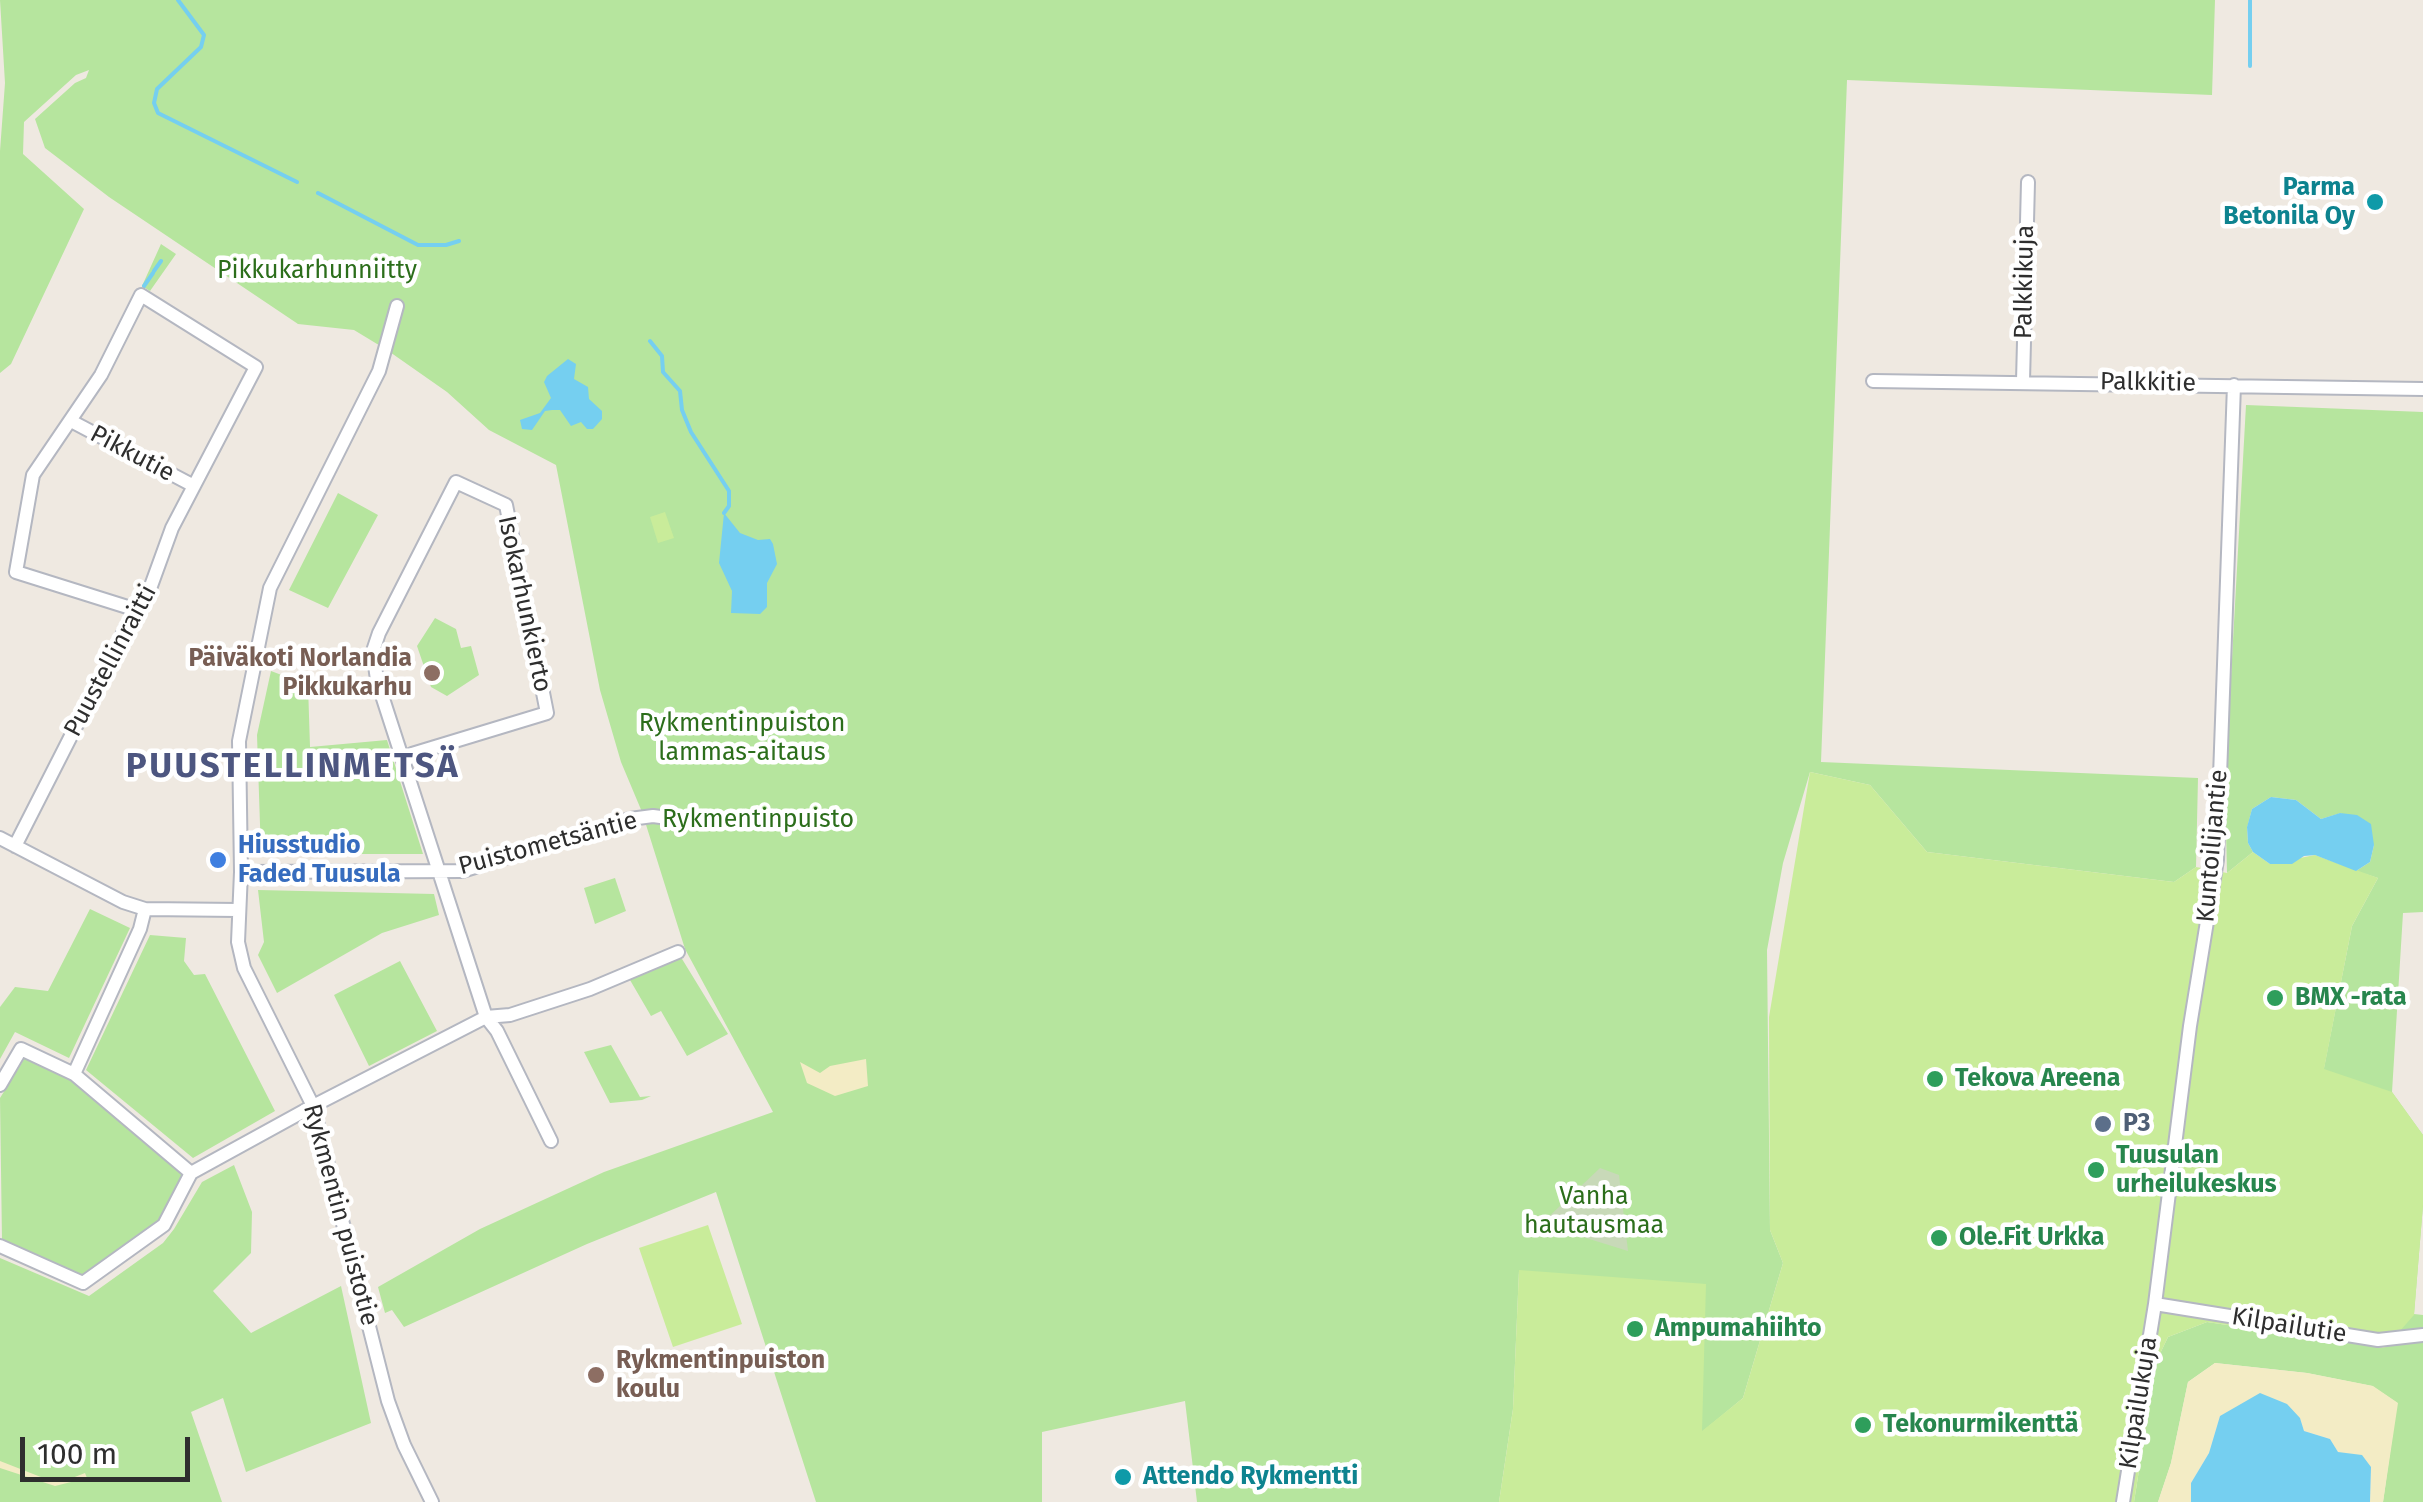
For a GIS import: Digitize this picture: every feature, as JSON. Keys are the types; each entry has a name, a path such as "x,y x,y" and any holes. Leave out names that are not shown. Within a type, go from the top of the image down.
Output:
{"street":[{"name":"Palkkikuja","path":"2023,381 2028,182"},
{"name":"Puustellinraitti","path":"15,846 154,582 170,534 256,367 140,295 101,375 71,421"},
{"name":"Rykmentin puistotie","path":"397,306 379,371 273,579 241,720 238,942 242,962 313,1106 394,1418 432,1502"},
{"name":"Palkkitie","path":"1873,381 2423,388"},
{"name":"Kuntoilijantie","path":"2155,1304 2190,1026 2217,860 2234,385"},
{"name":"Pikkutie","path":"71,421 194,486"},
{"path":"71,421 33,476 16,572 137,610"},
{"name":"Isokarhunkierto","path":"456,482 506,506 548,713 412,754 406,762 377,680 373,651 378,633 456,482"},
{"path":"406,762 486,1017 551,1141"},
{"name":"Puistometsäntie","path":"241,872 462,871 630,819 675,818"},
{"path":"0,838 123,902 145,909 238,910"},
{"path":"74,1074 140,929 145,909"},
{"path":"0,1246 84,1283 164,1225 192,1173 486,1017 510,1014 590,989 678,952"},
{"path":"0,1085 21,1049 74,1074 192,1173"},
{"name":"Kilpailutie","path":"2155,1304 2378,1340 2423,1335"},
{"name":"Kilpailukuja","path":"2123,1502 2155,1304"}],"green space":[{"path":"0,0 2215,0 2212,95 1847,80 1821,762 2198,778 2196,867 2174,882 1927,852 1870,785 1810,772 1783,863 1767,950 1770,1230 1783,1263 1743,1398 1702,1432 1519,1271 1513,1409 1499,1502 1197,1502 1185,1401 1042,1432 1042,1502 816,1502 716,1192 587,1244 404,1327 392,1310 385,1313 378,1287 480,1229 604,1172 773,1112 685,949 642,812 621,762 600,690 556,465 489,430 447,392 354,330 298,324 109,197 45,148 35,119 86,78 89,70 76,75 24,122 23,154 84,209 11,364 0,373 0,151 5,83"},
{"path":"161,244 176,254 150,291 142,286"},
{"path":"2246,405 2423,412 2423,912 2403,913 2392,1092 2423,1135 2423,1205 2414,1314 2423,1315 2423,1502 2383,1502 2397,1403 2372,1386 2307,1373 2215,1363 2188,1382 2171,1463 2158,1502 2134,1502 2156,1362 2168,1337 2207,1322 2384,1348 2307,1154 2352,926 2378,878 2356,871 2370,862 2374,845 2341,813 2321,819 2296,800 2271,797 2252,809 2247,828 2253,852 2227,873 2225,786"},
{"path":"338,493 378,515 328,608 289,590"},
{"path":"665,512 674,538 658,543 650,517"},
{"path":"435,618 456,629 461,648 471,646 479,675 447,696 431,687 417,646"},
{"path":"271,671 308,685 310,747 387,740 423,854 261,854 257,735"},
{"name":"Tuusulan urheilukeskus","path":"1810,772 1870,785 1927,852 2174,882 2196,867 2227,873 2253,852 2270,864 2315,855 2378,878 2352,926 2324,1069 2392,1092 2423,1135 2423,1205 2414,1315 2385,1348 2207,1322 2168,1337 2156,1362 2134,1502 1499,1502 1513,1409 1519,1270 1706,1284 1702,1431 1743,1398 1783,1263 1770,1230 1769,1017"},
{"path":"615,878 626,911 595,924 584,888"},
{"path":"258,890 434,894 439,915 382,933 277,993 258,955 264,942"},
{"path":"90,909 130,928 69,1058 15,1032 0,1059 0,1007 15,987 48,991"},
{"path":"150,935 186,938 184,961 194,975 205,974 275,1111 193,1158 86,1070"},
{"path":"679,954 728,1034 687,1056 661,1011 651,1016 630,980"},
{"path":"400,961 437,1031 369,1066 334,995"},
{"path":"611,1045 640,1097 651,1096 610,1103 584,1052"},
{"path":"26,1056 72,1079 183,1175 158,1223 84,1276 2,1241 0,1098"},
{"path":"234,1165 252,1212 251,1253 213,1291 251,1333 341,1286 371,1423 246,1472 223,1398 191,1412 222,1502 0,1502 0,1258 89,1296 163,1243 202,1182"},
{"name":"Vanha hautausmaa","path":"1600,1168 1619,1175 1628,1251 1541,1224"},
{"path":"708,1225 742,1324 673,1347 639,1248"}],"sand":[{"path":"866,1059 868,1086 835,1096 807,1083 800,1062 820,1073 830,1066"},
{"path":"2215,1363 2307,1373 2373,1386 2398,1403 2383,1502 2370,1502 2371,1467 2338,1452 2330,1439 2304,1431 2300,1418 2220,1416 2209,1453 2191,1483 2191,1502 2158,1502 2171,1463 2188,1382"},
{"path":"0,1461 51,1481 62,1482 85,1473 87,1478 55,1486 0,1468"}],"water":[{"path":"568,359 576,364 574,379 588,387 589,399 602,411 602,419 593,429 587,429 581,422 571,426 560,410 552,410 545,411 532,430 522,429 520,420 540,413 551,398 544,382 547,376"},
{"path":"724,513 740,533 758,540 770,539 773,544 777,564 767,583 767,607 760,614 731,613 732,591 719,563"},
{"path":"2271,797 2296,800 2321,819 2340,813 2357,815 2371,824 2374,845 2370,862 2356,871 2315,855 2304,856 2292,864 2270,864 2253,852 2247,827 2252,809"},
{"path":"2260,1393 2287,1404 2300,1418 2304,1431 2330,1439 2338,1452 2362,1455 2371,1467 2370,1502 2191,1502 2191,1483 2209,1453 2220,1416"}],"waterway":[{"path":"178,0 204,35 201,47 157,89 154,103 158,113 297,182"},
{"path":"2250,0 2250,66"},
{"path":"318,193 418,245 459,241"},
{"path":"154,271 161,261"},
{"path":"144,286 153,273"},
{"path":"650,341 662,356 663,372 680,391 691,432 729,491 729,506 724,513"}],"place":[{"name":"Parma Betonila Oy","path":"2375,202"},
{"name":"Päiväkoti Norlandia Pikkukarhu","path":"432,673"},
{"name":"Hiusstudio Faded Tuusula","path":"218,860"},
{"name":"BMX -rata","path":"2275,998"},
{"name":"Tekova Areena","path":"1935,1079"},
{"name":"P3","path":"2103,1124"},
{"name":"Tuusulan urheilukeskus","path":"2096,1170"},
{"name":"Ole.Fit Urkka","path":"1939,1238"},
{"name":"Ampumahiihto","path":"1635,1329"},
{"name":"Rykmentinpuiston koulu","path":"596,1375"},
{"name":"Tekonurmikenttä","path":"1863,1425"},
{"name":"Attendo Rykmentti","path":"1123,1477"}],"district":[{"name":"PUUSTELLINMETSÄ","path":"293,767"}],"park label":[{"name":"Pikkukarhunniitty","path":"317,271"},
{"name":"Rykmentinpuiston lammas-aitaus","path":"742,738"},
{"name":"Rykmentinpuisto","path":"758,820"}]}
